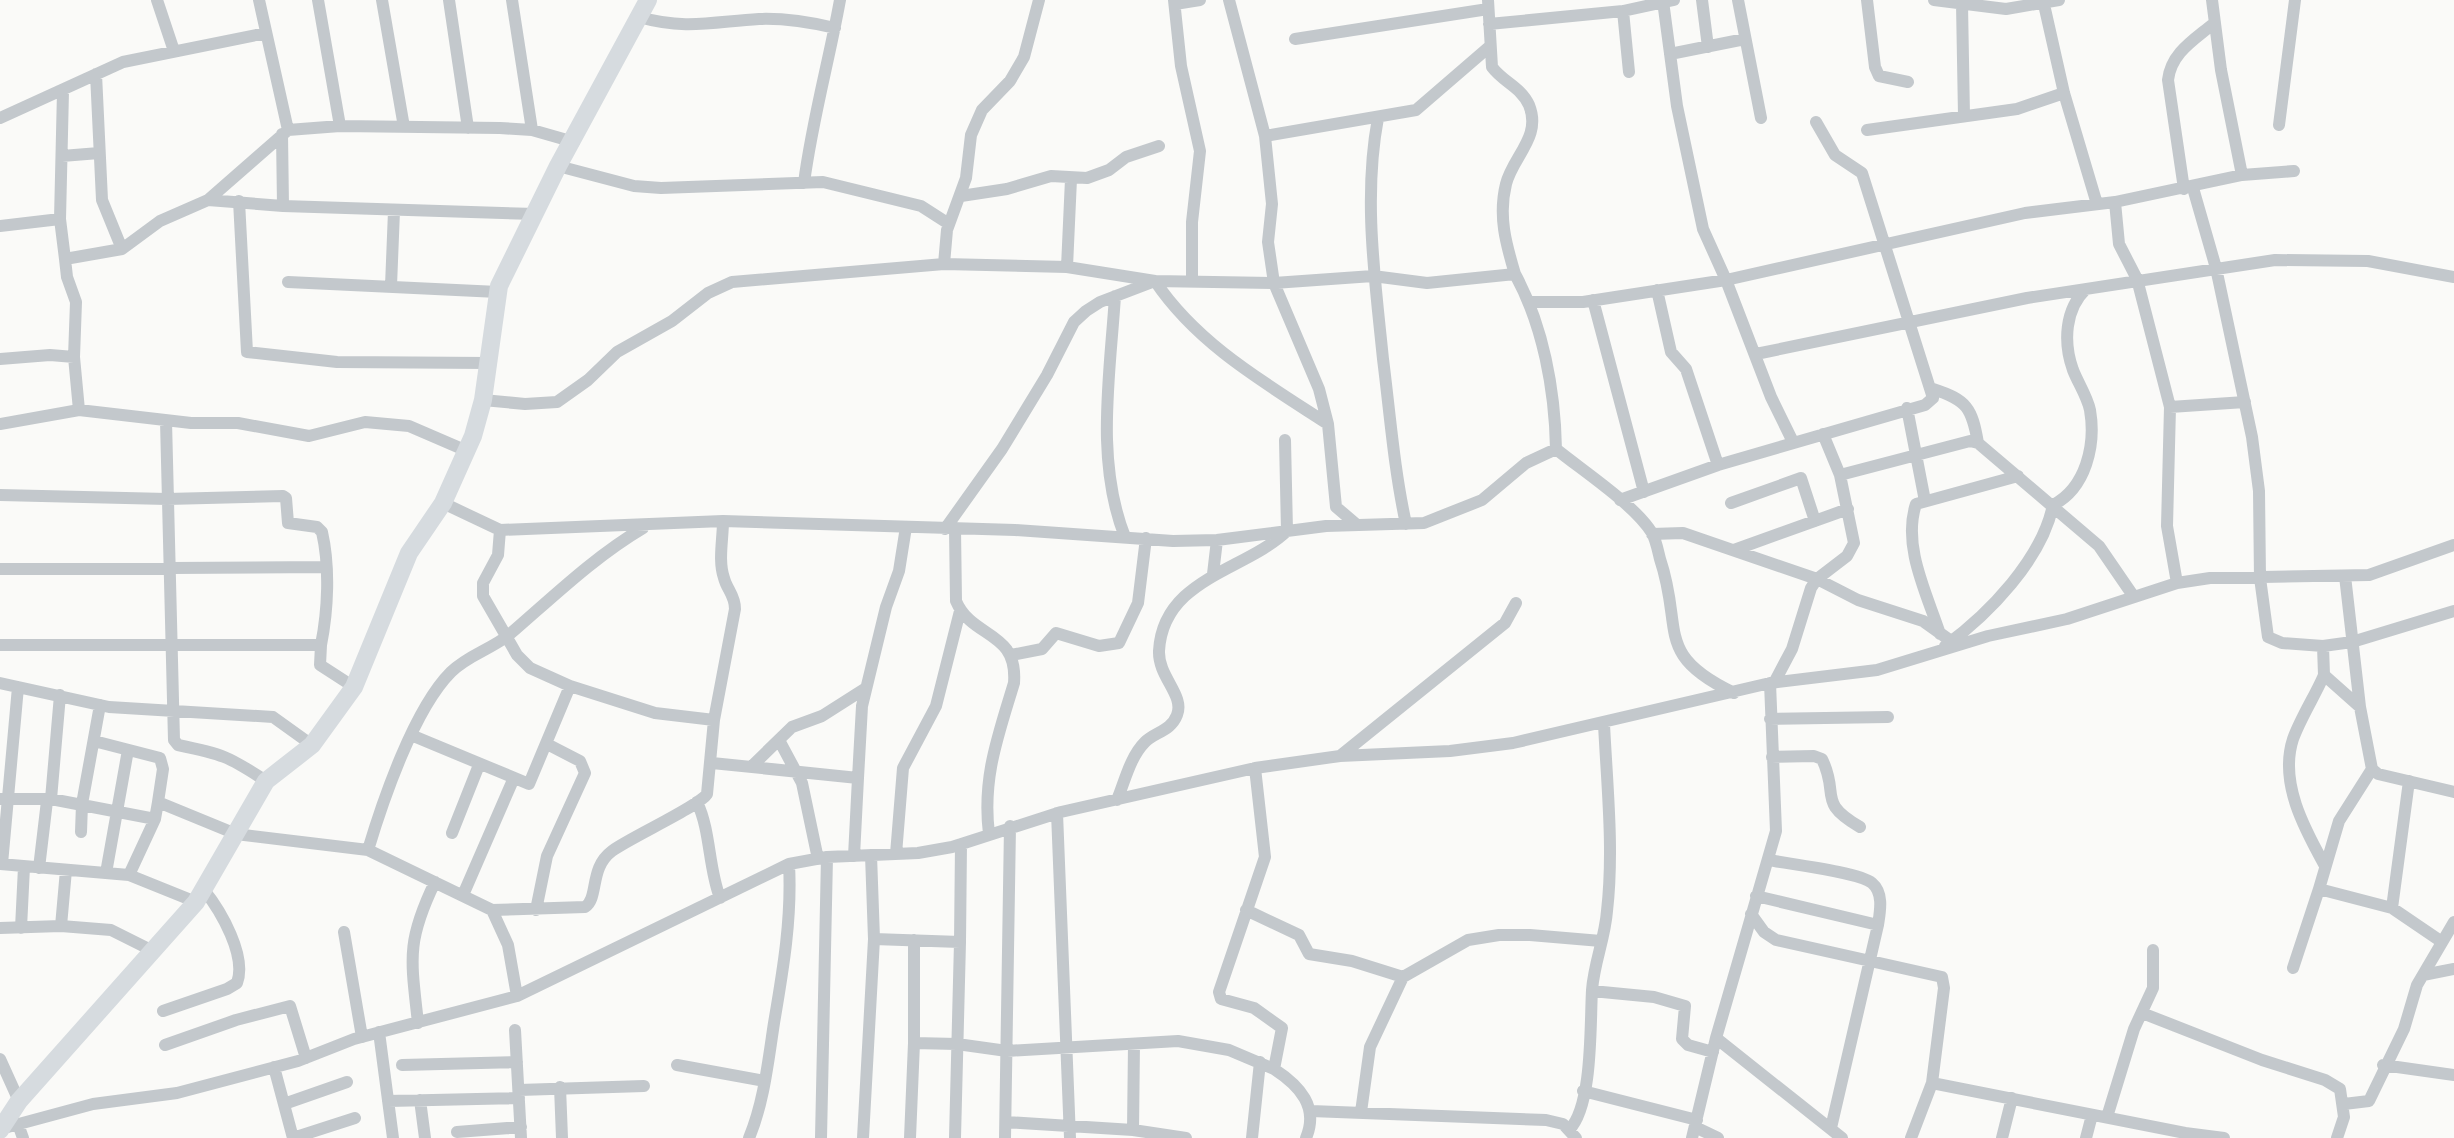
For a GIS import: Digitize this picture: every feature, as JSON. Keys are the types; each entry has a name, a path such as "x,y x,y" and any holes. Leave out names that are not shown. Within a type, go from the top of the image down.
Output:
{"street":[{"path":"157,0 174,51"},
{"path":"259,0 285,132 283,206"},
{"path":"318,0 340,125"},
{"path":"382,0 404,127"},
{"path":"449,0 468,128"},
{"path":"512,0 532,130"},
{"path":"7,1127 19,1101 200,896 267,781 312,745 354,687 409,552 443,503 467,451 483,400 498,292 558,166 648,0"},
{"path":"804,183 809,145 840,0"},
{"path":"944,264 949,224 961,196 976,120 1010,81 1024,57 1039,0"},
{"path":"1192,280 1192,222 1200,151 1181,66 1175,2 1200,0"},
{"path":"1230,0 1265,136 1272,204 1268,242 1274,283 1309,361 1328,424 1336,507 1326,526"},
{"path":"1489,24 1623,11 1674,0"},
{"path":"1702,0 1708,47"},
{"path":"1738,0 1761,118"},
{"path":"1867,0 1875,67 1880,76 1908,82"},
{"path":"1934,0 2006,9 2059,0"},
{"path":"2212,0 2213,24 2242,175"},
{"path":"2279,125 2295,0"},
{"path":"1663,1 1696,204 1703,229 1726,279 1771,397 1793,442"},
{"path":"2043,1 2064,93 2097,204"},
{"path":"1295,39 1488,4 1492,67 1522,93 1533,117 1528,144 1514,163 1506,184 1502,212 1504,238 1516,274 1530,302 1550,391 1556,449 1620,500 1652,534 1671,589 1674,634 1682,656 1699,675 1734,693"},
{"path":"1962,4 1964,116"},
{"path":"1623,11 1629,72"},
{"path":"639,17 670,25 772,19 802,21 835,28"},
{"path":"2213,24 2175,56 2168,80 2188,188 2216,268 2245,402 2259,491 2260,578 2268,637 2281,643 2322,646 2353,642 2454,611"},
{"path":"0,118 123,62 266,33"},
{"path":"1670,54 1745,39"},
{"path":"1265,136 1416,110 1489,47"},
{"path":"96,74 103,209 122,249"},
{"path":"63,91 60,219 67,277 76,302 74,357 79,410"},
{"path":"1867,130 2017,110 2064,93"},
{"path":"1378,118 1370,161 1373,276 1397,482 1406,524"},
{"path":"1620,500 1793,442 1925,405 1933,398 1933,389 1862,173 1835,155 1816,122"},
{"path":"65,259 122,249 160,221 208,200 285,132 340,125 532,130 573,142"},
{"path":"961,196 1007,189 1051,176 1071,179 1099,174 1126,157 1160,146"},
{"path":"62,156 99,153"},
{"path":"558,166 634,186 661,188 804,183 845,186 920,206 949,224"},
{"path":"1530,302 1593,300 1726,279 1887,246 2025,213 2115,202 2242,175 2294,171"},
{"path":"1067,267 1071,179"},
{"path":"208,200 394,211 535,214"},
{"path":"239,201 247,352 337,362 489,363"},
{"path":"2115,202 2119,244 2137,279 2170,407 2172,430 2167,526 2177,583"},
{"path":"391,286 394,211"},
{"path":"0,226 60,219"},
{"path":"1756,354 1910,321 2137,279 2275,260 2368,261 2454,277"},
{"path":"483,400 525,404 557,402 588,380 617,352 672,321 708,293 732,282 944,264 1067,267 1154,281 1274,283 1373,276 1427,283 1516,274"},
{"path":"989,834 986,790 990,764 1014,683 1011,655 1007,647 960,611 956,601 950,529 1047,375 1074,322 1086,311 1115,296 1154,281"},
{"path":"1154,281 1189,324 1236,363 1328,424"},
{"path":"288,282 498,292"},
{"path":"2053,505 2068,497 2080,483 2091,439 2090,409 2072,367 2067,325 2069,312 2087,289"},
{"path":"1657,290 1671,352 1686,369 1718,466"},
{"path":"1115,296 1108,411 1108,476 1113,507 1125,537"},
{"path":"1593,300 1644,492"},
{"path":"0,359 36,355 74,357"},
{"path":"1933,389 1958,397 1973,416 1978,443"},
{"path":"2170,407 2245,402"},
{"path":"1908,408 1914,456 1925,501"},
{"path":"0,424 79,410 166,421 238,423 309,436 365,422 409,426 467,451"},
{"path":"166,421 176,744 230,756 267,781"},
{"path":"1695,1128 1716,1038 1776,831 1770,719 1772,683 1792,649 1807,597 1817,579 1852,549 1854,533 1840,475 1823,434"},
{"path":"1285,440 1287,531"},
{"path":"1840,475 1970,441 1978,443 2099,546 2134,597"},
{"path":"443,503 500,530 723,521 1217,540 1326,526 1424,523 1482,500 1526,463 1556,449"},
{"path":"1946,638 1913,551 1913,514 1916,504 2018,475"},
{"path":"1731,503 1801,478 1815,521"},
{"path":"0,495 167,499 283,496 286,498 288,523 322,530 326,567 325,624 320,664 354,687"},
{"path":"1936,652 1946,638 1985,611 2020,570 2049,526 2053,505"},
{"path":"1336,507 1356,524"},
{"path":"1734,550 1848,509"},
{"path":"158,802 236,834 368,850 492,910 578,908 589,904 597,867 610,852 707,794 714,720 735,609 734,595 724,579 723,521"},
{"path":"368,850 377,818 411,735 443,680 478,652 507,637 604,551 647,526"},
{"path":"853,856 860,722 886,607 899,571 906,527"},
{"path":"500,530 496,564 485,578 482,592 485,603 517,654 530,668 570,687 655,713 714,720"},
{"path":"1117,800 1135,753 1146,741 1168,728 1176,717 1177,699 1159,663 1161,635 1167,621 1182,600 1213,574 1263,550 1287,531"},
{"path":"1652,534 1683,533 1817,579 1858,600 1923,621 1946,638"},
{"path":"1011,655 1042,649 1056,633 1099,646 1119,643 1138,603 1146,538"},
{"path":"1213,574 1217,540"},
{"path":"7,1127 93,1104 177,1093 306,1058 379,1032 517,996 789,864 823,858 896,854 961,844 1057,813 1255,768 1340,756 1473,748 1604,724 1772,683 1877,670 1988,636 2067,619 2177,583 2210,578 2369,575 2453,551"},
{"path":"0,569 326,567"},
{"path":"2293,968 2339,821 2372,769 2360,707 2345,576"},
{"path":"1340,756 1505,623 1516,603"},
{"path":"896,854 903,768 936,706 960,611"},
{"path":"0,645 321,645"},
{"path":"2322,646 2324,675 2293,740 2289,774 2302,825 2324,864"},
{"path":"2324,675 2360,707"},
{"path":"0,683 100,705 273,717 312,745"},
{"path":"18,687 3,799 1,864 129,874 200,896 225,921 240,975 237,984 163,1011"},
{"path":"411,735 526,785 531,783 570,687"},
{"path":"752,766 792,727 822,716 866,688"},
{"path":"39,868 60,695"},
{"path":"80,832 82,804 100,705"},
{"path":"1770,719 1888,717"},
{"path":"1311,1111 1546,1120 1563,1124 1573,1134 1580,1113 1592,991 1607,913 1610,866 1604,724"},
{"path":"779,740 796,770 823,858 821,1138"},
{"path":"94,741 158,757 163,762 155,819 129,874"},
{"path":"536,910 547,856 585,772 580,761 547,744"},
{"path":"106,873 128,750"},
{"path":"1772,757 1814,756 1822,759 1832,806 1838,815 1860,827"},
{"path":"712,763 858,778"},
{"path":"452,833 479,765"},
{"path":"1255,768 1265,857 1220,985 1219,995 1227,1002 1254,1008 1280,1026 1283,1036 1274,1069"},
{"path":"2372,769 2454,792"},
{"path":"463,895 513,780"},
{"path":"2392,908 2409,781"},
{"path":"3,799 82,804 155,819"},
{"path":"697,802 707,831 710,867 720,898"},
{"path":"1057,813 1060,947 1066,980 1070,1132"},
{"path":"1005,1138 1010,826"},
{"path":"955,1138 961,844"},
{"path":"863,1138 874,939 871,855"},
{"path":"1769,860 1857,877 1874,883 1880,902 1878,925 1831,1128"},
{"path":"749,1138 762,1100 787,941 790,908 789,864"},
{"path":"21,928 24,867"},
{"path":"61,926 66,870"},
{"path":"418,1023 411,955 415,928 436,882"},
{"path":"2319,889 2392,908 2442,942"},
{"path":"1756,896 1878,925"},
{"path":"492,910 508,945 517,996"},
{"path":"1246,910 1299,935 1309,954 1352,961 1403,977"},
{"path":"1751,914 1764,932 1776,940 1942,976 1944,988 1932,1083 1911,1138"},
{"path":"2344,1104 2369,1101 2403,1029 2412,996 2454,922"},
{"path":"0,928 61,926 111,930 151,950"},
{"path":"344,932 362,1037"},
{"path":"1361,1112 1370,1047 1403,977 1468,940 1478,938 1530,935 1601,942"},
{"path":"874,939 960,942"},
{"path":"910,1138 914,1044 914,940"},
{"path":"2107,1117 2126,1054 2152,989 2152,950"},
{"path":"2423,975 2454,969"},
{"path":"1592,991 1654,997 1685,1006 1682,1039 1688,1045 1713,1052"},
{"path":"165,1045 236,1020 290,1006 306,1058"},
{"path":"2142,1013 2262,1060 2325,1080 2340,1089 2344,1117 2337,1138"},
{"path":"457,1132 521,1133 515,1030"},
{"path":"379,1032 393,1138"},
{"path":"1716,1038 1842,1138"},
{"path":"914,1044 957,1044 1007,1051 1178,1041 1207,1045 1274,1069 1302,1093 1311,1111 1306,1138"},
{"path":"1133,1044 1133,1130"},
{"path":"0,1059 19,1101"},
{"path":"402,1065 517,1062"},
{"path":"1252,1138 1260,1062"},
{"path":"677,1065 765,1081"},
{"path":"2384,1065 2454,1075"},
{"path":"274,1067 293,1138 355,1118"},
{"path":"284,1104 347,1082"},
{"path":"1932,1083 2107,1117 2185,1136 2224,1138"},
{"path":"388,1101 519,1094 560,1087 643,1086"},
{"path":"560,1087 562,1138"},
{"path":"1583,1091 1718,1138"},
{"path":"2002,1138 2012,1098"},
{"path":"420,1100 425,1138"},
{"path":"2086,1138 2092,1115"},
{"path":"1006,1122 1070,1132 1133,1130 1186,1138"},
{"path":"7,1127 23,1138"}]}
